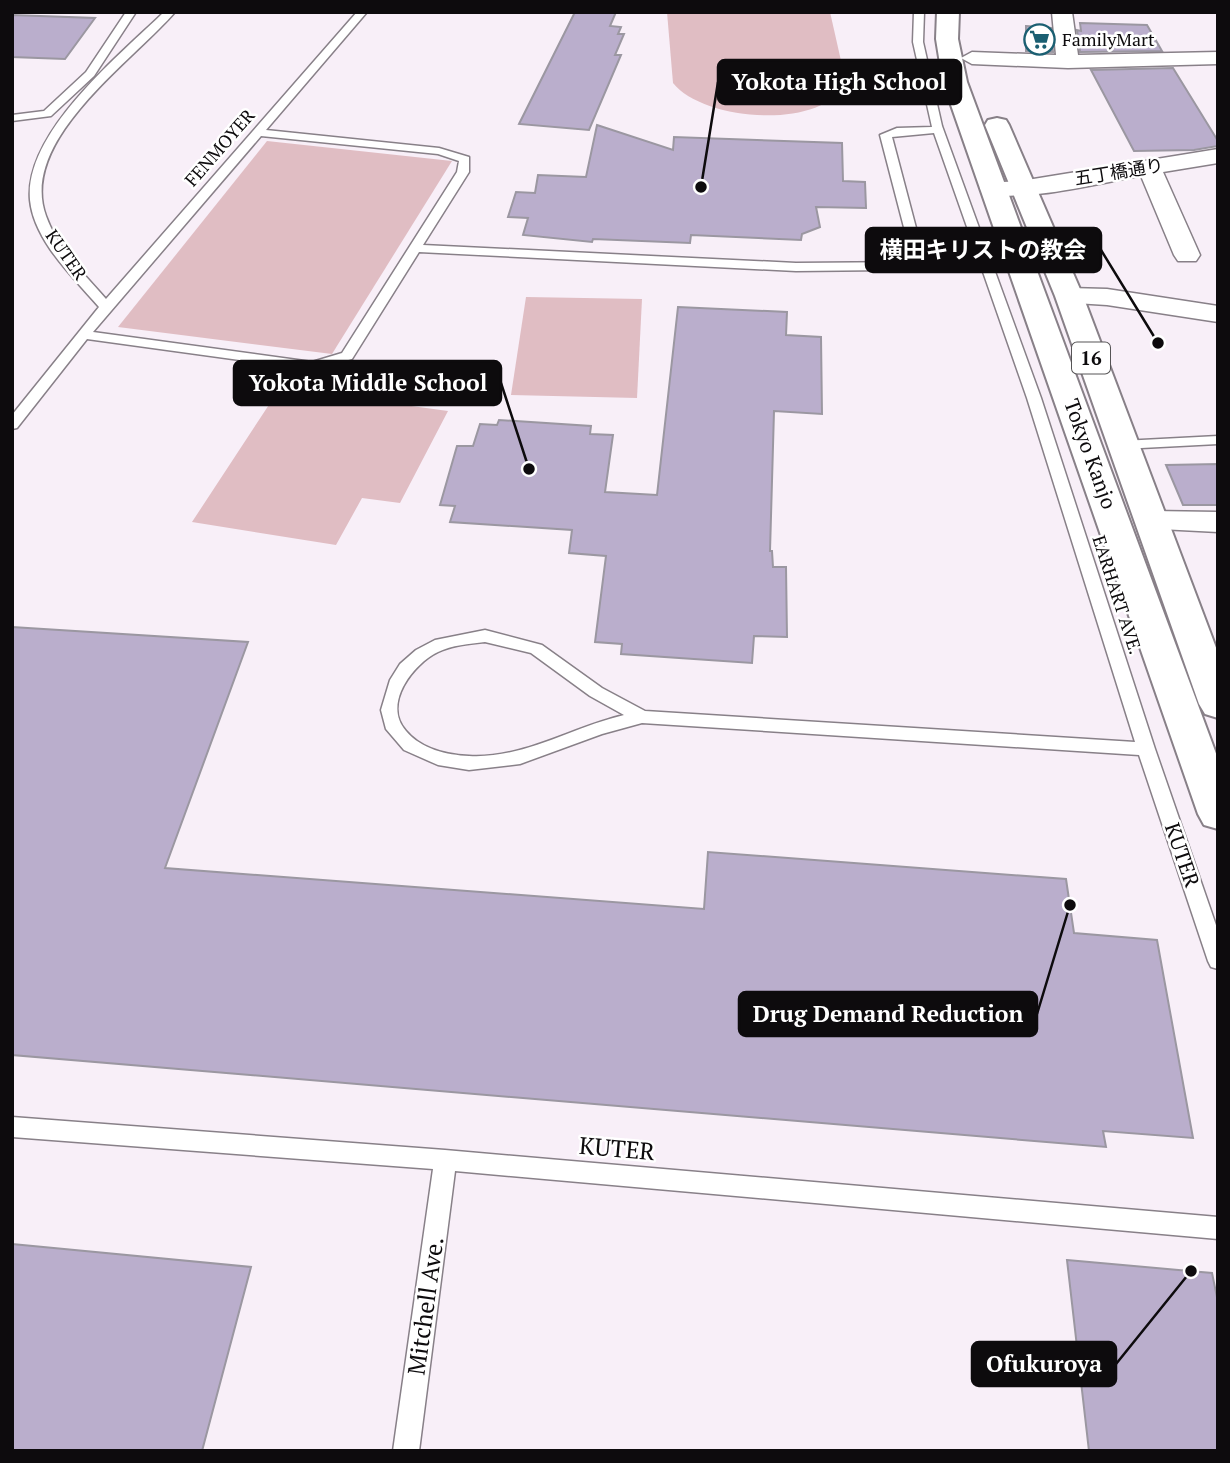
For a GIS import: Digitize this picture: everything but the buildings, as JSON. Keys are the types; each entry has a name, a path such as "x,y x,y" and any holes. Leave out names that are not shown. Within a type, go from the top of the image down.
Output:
{"highway":[{"name":"Tokyo Kanjo","path":"948,12 947,39 955,82 1007,188 1069,296 1216,694"},
{"name":"Tokyo Kanjo","path":"971,12 972,58 1007,188 1218,814"}],"street":[{"path":"1062,12 1068,62"},
{"path":"972,58 1068,62 1218,58"},
{"name":"五丁橋通り","path":"1007,188 1218,156"},
{"path":"1149,167 1187,255"},
{"path":"1069,296 1107,297 1218,314"},
{"path":"1152,521 1218,522"}],"lane":[{"path":"12,118 47,114 90,74 131,12"},
{"name":"KUTER","path":"106,307 68,262 47,231 36,200 37,172 50,142 76,108 170,12"},
{"name":"FENMOYER","path":"106,307 362,12"},
{"name":"EARHART AVE.","path":"919,12 918,42 939,130 1034,398 1146,749"},
{"path":"920,266 886,135 897,131 939,130"},
{"path":"84,335 312,366 347,356 463,173 466,159 439,151 257,132"},
{"path":"416,248 796,267 986,265"},
{"path":"12,425 106,307"},
{"path":"1122,445 1218,440"},
{"path":"642,717 596,692 536,649 485,636 431,648 408,665 395,686 388,705 389,723 396,734 411,747 433,756 466,763 500,762 541,753 596,729 642,717 1146,749"},
{"name":"KUTER","path":"1146,749 1218,961"},
{"name":"KUTER","path":"12,1127 445,1160 1218,1227"},
{"name":"Mitchell Ave.","path":"411,1445 445,1160"}],"shaded area":[{"path":"667,12 830,12 846,83 833,98 813,109 788,114 761,115 709,106 688,96 673,83"},
{"path":"267,141 452,161 332,354 118,327"},
{"path":"526,297 642,299 637,398 511,395"},
{"path":"280,388 448,411 400,503 362,498 336,545 192,522"}],"place":[{"name":"FamilyMart","path":"1039,40"},
{"name":"Yokota High School","path":"701,187"},
{"name":"横田キリストの教会","path":"1158,343"},
{"name":"Yokota Middle School","path":"529,469"},
{"name":"Drug Demand Reduction","path":"1070,905"},
{"name":"Ofukuroya","path":"1191,1271"}]}
